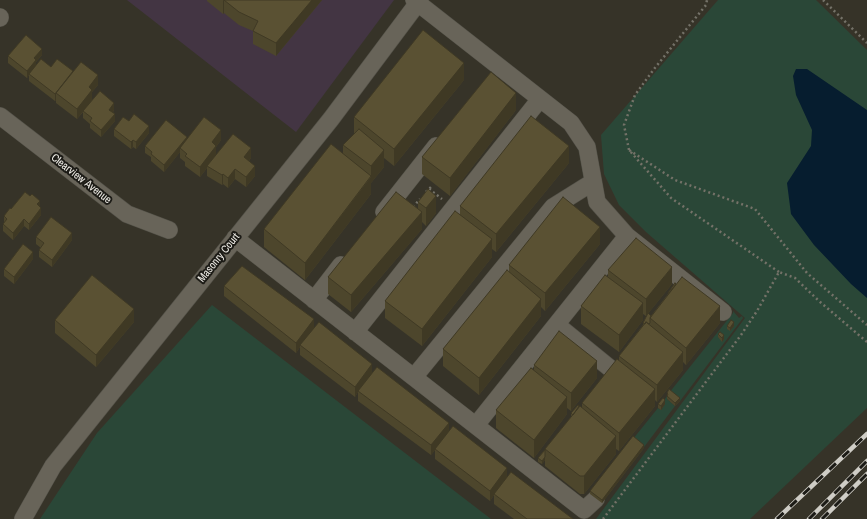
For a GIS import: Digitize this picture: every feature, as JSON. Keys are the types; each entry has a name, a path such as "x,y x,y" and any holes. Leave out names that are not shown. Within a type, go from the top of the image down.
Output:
{"street":[{"path":"417,1 494,73 540,99 571,123 587,147 597,202 627,236 723,312"},
{"name":"Masonry Court","path":"23,519 53,466 331,119 417,1"},
{"path":"355,332 540,99"},
{"name":"Clearview Avenue","path":"0,116 127,214 169,230"},
{"path":"372,226 446,132"},
{"path":"414,377 553,207 593,182"},
{"path":"476,425 627,236"},
{"path":"235,238 584,510 596,499"},
{"path":"314,300 353,251"},
{"path":"557,325 611,369"}],"path":[{"path":"707,0 706,5 635,95 624,125 629,150 671,198 780,272 795,278 819,301 867,342"},
{"path":"823,0 867,43"},
{"path":"629,150 675,180 756,209 807,273 867,325"},
{"path":"412,208 432,186"},
{"path":"602,519 741,335 780,272"}],"shaded area":[{"path":"127,0 394,0 296,132"}],"green space":[{"path":"718,0 816,0 867,50 867,408 750,519 596,519 745,318 646,232 619,205 604,174 601,135"},
{"path":"212,305 491,519 40,519 97,433"},
{"path":"733,311 739,318 742,316 743,318 680,401 669,393 733,313"},
{"path":"667,396 667,399 675,406 644,447 633,439 658,408 661,410 665,404 663,402"}],"water":[{"path":"796,69 807,69 867,110 867,298 851,284 814,245 791,214 787,183 811,146 812,130 796,95 793,76"}],"building":[{"path":"224,0 312,0 276,43 253,31 258,21 239,12"},
{"path":"423,30 464,63 394,149 354,117"},
{"path":"26,35 42,49 34,58 36,60 27,71 8,56"},
{"path":"41,59 51,67 57,59 73,71 55,94 29,74"},
{"path":"81,62 98,75 89,87 92,90 77,109 56,93"},
{"path":"491,72 516,93 450,178 422,157"},
{"path":"100,91 114,103 109,110 115,114 101,130 90,121 92,118 83,111"},
{"path":"134,114 149,126 136,142 133,140 131,142 114,129 123,117 129,121"},
{"path":"531,116 569,146 496,234 460,206"},
{"path":"204,117 221,130 212,142 216,146 200,167 185,156 187,154 180,148"},
{"path":"166,120 187,137 164,165 151,154 152,152 145,146"},
{"path":"359,129 384,150 371,166 343,145"},
{"path":"233,134 251,148 244,157 255,166 246,177 235,169 228,178 207,166"},
{"path":"331,144 371,176 305,263 264,229"},
{"path":"428,189 436,196 426,208 418,202"},
{"path":"25,192 30,196 32,194 40,201 37,204 41,208 29,224 24,219 13,233 3,224 7,219 4,216"},
{"path":"396,192 422,212 351,295 328,277"},
{"path":"563,197 600,227 545,293 509,265"},
{"path":"455,211 492,239 422,329 385,301"},
{"path":"51,217 72,233 52,260 39,250 44,243 36,237"},
{"path":"636,238 672,267 646,299 608,270"},
{"path":"23,244 33,252 14,277 4,269"},
{"path":"242,266 314,319 296,343 224,286"},
{"path":"507,270 541,299 479,378 443,349"},
{"path":"92,275 134,309 96,355 55,320"},
{"path":"605,275 643,303 619,335 581,306"},
{"path":"682,277 720,306 686,348 650,318"},
{"path":"675,283 676,284 668,293"},
{"path":"648,313 651,316 650,323 649,324 646,322 645,324 643,323"},
{"path":"731,320 734,322 730,328 727,326"},
{"path":"319,322 372,364 355,387 300,345"},
{"path":"646,322 683,352 657,385 619,356"},
{"path":"559,331 597,361 571,393 534,365"},
{"path":"720,332 724,335 722,338 718,334"},
{"path":"617,359 655,389 619,433 582,403"},
{"path":"377,367 449,423 431,445 358,391"},
{"path":"531,368 567,397 534,440 496,410"},
{"path":"669,389 680,398 675,403 667,396"},
{"path":"663,398 665,400 661,406 658,404"},
{"path":"578,405 579,406 573,415 571,413"},
{"path":"580,406 616,436 584,476 580,476 545,449"},
{"path":"453,426 507,468 490,491 435,449"},
{"path":"633,436 644,445 602,500 590,491"},
{"path":"545,450 545,457 542,461 538,458"},
{"path":"511,472 573,519 527,519 494,494"}],"railway":[{"path":"777,519 867,434"},
{"path":"809,519 867,461"},
{"path":"822,519 867,474"}]}
